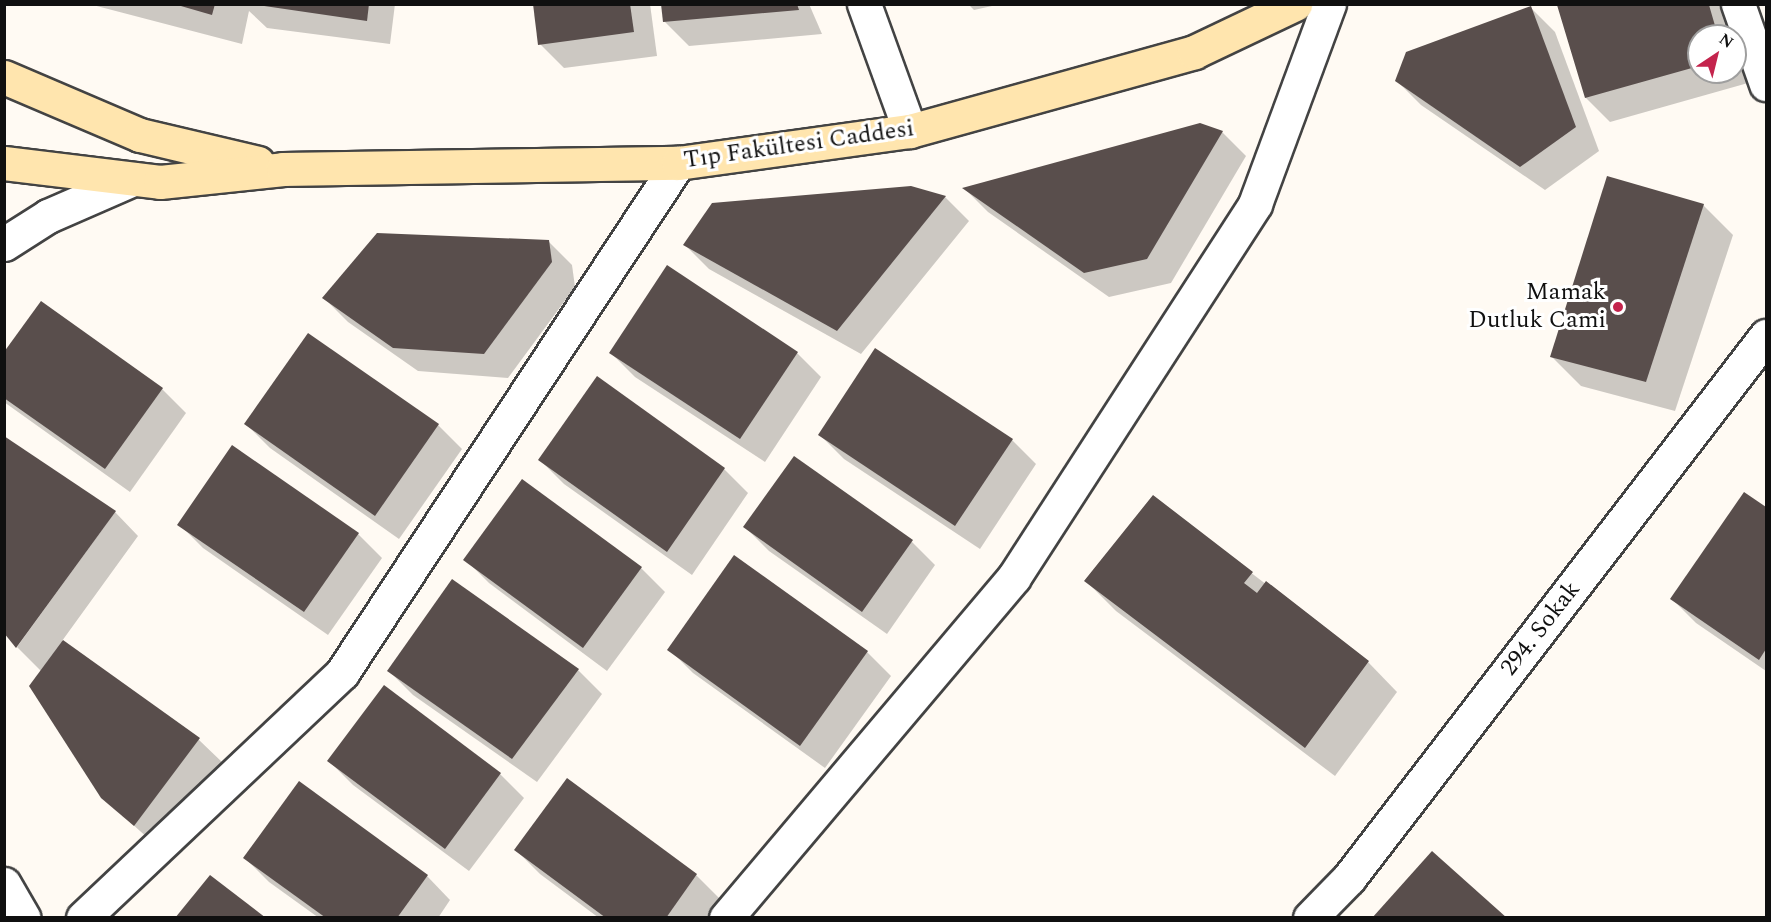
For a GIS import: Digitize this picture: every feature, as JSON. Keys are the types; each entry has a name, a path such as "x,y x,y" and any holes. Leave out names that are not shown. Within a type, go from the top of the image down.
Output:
{"main road":[{"name":"Tıp Fakültesi Caddesi","path":"283,169 678,163 910,131 1194,52 1295,4"},
{"path":"4,77 140,135 283,169"},
{"path":"4,163 160,182 283,169"}],"street":[{"path":"864,4 910,131"},
{"path":"726,918 1014,577 1255,204 1329,4"},
{"path":"1738,4 1767,84"},
{"path":"83,918 342,673 678,163"},
{"path":"4,244 48,216 133,179"},
{"name":"294. Sokak","path":"1310,918 1349,878 1767,336"},
{"path":"4,884 24,918"}],"building":[{"path":"174,4 215,4 212,15"},
{"path":"250,4 369,4 367,21"},
{"path":"533,4 630,4 634,32 538,45"},
{"path":"661,4 797,4 799,10 663,22"},
{"path":"1557,5 1709,5 1715,24 1687,24 1687,69 1585,98"},
{"path":"1531,6 1576,127 1520,167 1395,81 1406,52"},
{"path":"1200,123 1223,131 1147,259 1084,273 962,188"},
{"name":"Mamak Dutluk Cami","path":"1607,176 1704,204 1646,382 1550,357"},
{"path":"911,186 946,196 837,331 683,245 712,203"},
{"path":"377,233 549,240 552,262 484,354 393,348 322,298"},
{"path":"667,265 798,352 740,439 609,353"},
{"path":"41,301 163,388 105,469 4,398 4,352"},
{"path":"308,333 439,424 375,516 244,424"},
{"path":"875,348 1013,439 955,526 818,435"},
{"path":"597,376 725,468 667,552 538,460"},
{"path":"4,436 116,511 16,648 4,633"},
{"path":"232,445 359,533 304,612 177,525"},
{"path":"794,456 913,540 862,612 743,527"},
{"path":"522,479 642,567 583,648 463,560"},
{"path":"1744,492 1766,507 1766,649 1759,660 1670,599"},
{"path":"1153,495 1253,572 1244,583 1257,593 1266,581 1369,661 1305,748 1084,581"},
{"path":"734,555 868,651 800,746 667,650"},
{"path":"452,579 579,669 512,759 387,671"},
{"path":"63,640 200,738 134,826 101,798 29,686"},
{"path":"384,685 501,773 445,849 327,761"},
{"path":"567,778 697,874 666,918 606,918 514,850"},
{"path":"299,781 428,875 397,918 326,918 243,858"},
{"path":"1432,851 1507,918 1372,918"},
{"path":"210,875 266,918 175,918"}],"place":[{"name":"Mamak Dutluk Cami","path":"1618,307"}]}
